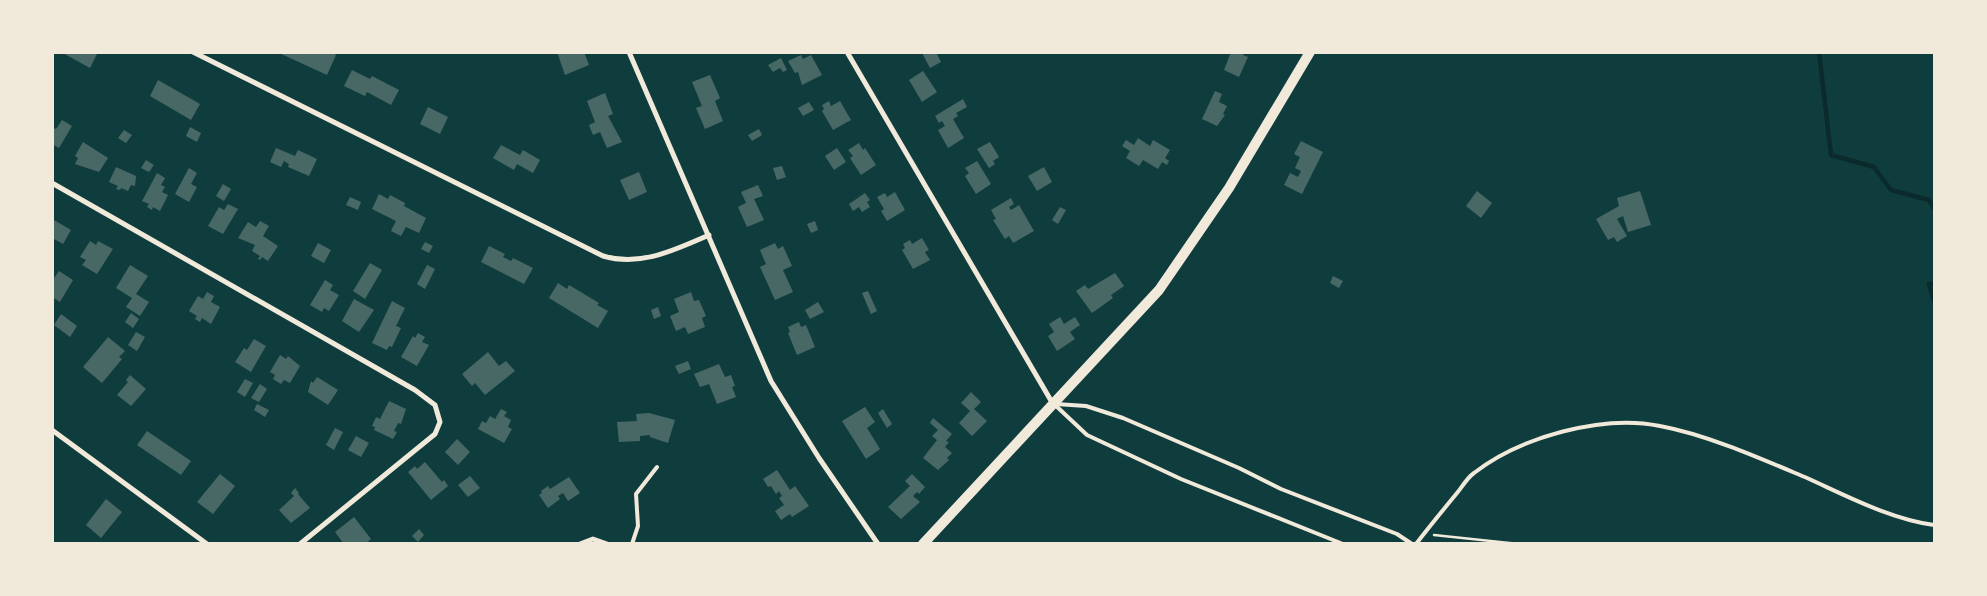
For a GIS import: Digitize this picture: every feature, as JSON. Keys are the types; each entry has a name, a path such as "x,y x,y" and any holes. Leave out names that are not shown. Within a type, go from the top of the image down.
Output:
{"main road":[{"path":"922,544 1136,316 1175,269 1229,188 1310,52"}],"street":[{"path":"193,52 602,256 621,260 641,260 669,252 709,235"},
{"path":"629,52 770,381 819,458 878,544"},
{"path":"847,52 1054,404"},
{"path":"52,182 415,390 432,402 440,417 439,426 434,434 300,544"},
{"path":"52,430 207,544"},
{"path":"580,544 593,539 606,544"}],"lane":[{"path":"1054,404 1087,435 1181,479 1343,544"},
{"path":"1054,404 1086,406 1123,418 1239,468 1281,489 1397,534 1412,544"},
{"path":"1416,544 1473,474 1513,450 1569,430 1596,425 1627,423 1660,426 1703,439 1758,458 1878,509 1921,524 1934,525"},
{"path":"632,544 638,526 636,494 657,467"}],"path":[{"path":"1428,535 1519,544"}],"building":[{"path":"61,52 98,52 90,68"},
{"path":"277,52 332,52 336,55 327,75"},
{"path":"557,52 584,52 589,65 565,75"},
{"path":"936,52 941,62 930,68 922,53"},
{"path":"1231,52 1244,52 1243,55 1248,57 1239,77 1224,70"},
{"path":"801,55 803,59 811,55 822,75 802,85 798,72 795,73 788,61"},
{"path":"781,58 787,70 783,72 780,68 773,72 768,65"},
{"path":"352,70 370,79 372,76 399,90 391,105 367,92 365,96 344,86"},
{"path":"923,71 937,92 922,102 909,80"},
{"path":"710,75 720,98 715,101 723,121 705,129 696,108 702,106 692,82"},
{"path":"158,80 200,104 191,120 150,96"},
{"path":"1215,91 1222,94 1219,102 1227,106 1223,114 1225,115 1217,126 1202,119"},
{"path":"605,93 613,114 608,116 622,142 607,148 600,132 593,135 589,125 595,122 587,101"},
{"path":"963,99 967,107 956,113 958,116 953,119 964,138 948,148 938,130 945,126 942,121 939,123 935,116"},
{"path":"829,101 831,106 840,101 851,120 833,130 822,111 824,109 822,105"},
{"path":"809,102 814,110 803,116 798,108"},
{"path":"428,107 448,117 440,134 420,124"},
{"path":"62,120 72,126 59,148 52,144 52,127 56,129"},
{"path":"190,127 201,133 197,142 186,136"},
{"path":"759,129 762,135 752,141 748,135"},
{"path":"124,130 132,135 126,143 118,138"},
{"path":"1138,138 1150,146 1153,140 1170,150 1165,158 1169,161 1167,165 1162,162 1158,169 1143,160 1139,166 1126,158 1130,151 1122,146 1126,140 1134,145"},
{"path":"1301,141 1323,152 1302,194 1284,185 1290,173 1298,177 1301,171 1295,168 1300,157 1294,154"},
{"path":"83,142 108,158 99,172 75,164 78,158 75,156"},
{"path":"990,142 999,157 993,161 995,164 989,168 977,149"},
{"path":"859,143 863,150 865,148 876,165 861,175 850,158 853,156 848,150"},
{"path":"501,145 520,155 523,150 540,160 533,173 517,164 514,170 493,158"},
{"path":"276,148 295,156 298,150 317,159 309,176 288,167 289,164 284,161 281,167 270,162"},
{"path":"837,148 846,162 834,170 825,156"},
{"path":"146,160 154,165 149,172 141,168"},
{"path":"977,161 991,184 976,194 965,176 969,173 965,168"},
{"path":"782,166 786,177 777,180 773,168"},
{"path":"116,167 136,176 135,186 131,185 128,191 121,188 120,190 116,189 118,186 109,182"},
{"path":"1044,167 1052,182 1037,191 1028,176"},
{"path":"189,168 197,173 191,184 197,187 189,202 175,194"},
{"path":"639,172 647,192 629,200 620,180"},
{"path":"157,173 165,178 161,185 165,187 162,192 168,195 160,211 153,207 152,210 147,207 149,204 142,201"},
{"path":"223,184 231,189 224,201 216,196"},
{"path":"758,185 763,196 754,199 764,220 747,227 738,207 746,203 741,192"},
{"path":"1477,191 1492,203 1481,218 1466,206"},
{"path":"1640,191 1651,225 1628,232 1623,216 1617,219 1627,236 1617,242 1614,237 1608,240 1596,219 1619,206 1617,198"},
{"path":"895,192 905,210 887,221 881,211 884,209 877,197 885,193 887,197"},
{"path":"865,193 870,200 867,202 870,207 862,212 859,207 853,211 849,204"},
{"path":"379,194 388,199 390,195 405,203 404,206 426,218 419,233 406,227 401,236 391,231 396,221 372,209"},
{"path":"350,197 361,202 358,210 346,205"},
{"path":"1011,198 1014,204 1009,207 1011,210 1019,205 1034,231 1013,243 1009,236 1005,239 993,220 996,219 991,210"},
{"path":"228,204 238,209 223,234 208,226 219,207 224,210"},
{"path":"1060,207 1066,210 1058,224 1052,220"},
{"path":"54,220 71,230 63,244 54,239 52,242"},
{"path":"260,221 269,226 263,236 278,246 268,261 262,257 260,260 258,259 260,256 252,251 255,245 238,238 248,222 256,227"},
{"path":"815,221 818,230 811,233 807,224"},
{"path":"922,238 929,250 925,252 930,260 913,269 902,250 905,248 903,244 910,240 912,244"},
{"path":"90,241 96,245 98,241 113,249 97,274 82,265 86,260 80,257"},
{"path":"425,242 433,246 429,253 421,249"},
{"path":"318,243 331,250 324,263 311,256"},
{"path":"775,243 778,249 783,246 792,266 783,270 793,292 775,300 760,267 766,264 760,250"},
{"path":"489,246 505,254 503,257 511,261 513,258 533,268 524,284 481,262"},
{"path":"370,263 382,270 365,299 353,291"},
{"path":"130,265 148,276 136,294 149,302 140,316 126,307 132,298 116,288"},
{"path":"427,265 435,269 425,289 417,284"},
{"path":"59,271 73,280 60,302 52,297 52,281"},
{"path":"1115,273 1124,286 1111,295 1113,298 1092,313 1076,291 1085,285 1088,289"},
{"path":"1333,276 1343,281 1339,288 1330,283"},
{"path":"325,280 333,285 330,290 339,295 329,311 324,308 322,312 310,305"},
{"path":"558,283 567,289 569,285 599,303 597,305 608,311 598,328 549,298"},
{"path":"868,291 877,311 871,314 862,293"},
{"path":"207,292 214,296 211,302 220,307 211,324 202,318 200,322 195,319 197,316 189,311 198,296 203,299"},
{"path":"691,292 694,301 699,300 706,316 702,318 705,327 688,334 685,327 676,331 670,316 679,312 674,299"},
{"path":"354,299 374,310 359,332 342,321"},
{"path":"392,301 405,308 396,326 401,328 392,347 389,346 387,350 372,343"},
{"path":"818,302 824,312 810,319 805,310"},
{"path":"658,307 661,316 654,319 651,310"},
{"path":"131,313 139,319 133,328 125,322"},
{"path":"61,314 77,326 70,337 54,325"},
{"path":"1060,317 1064,324 1075,317 1080,325 1070,332 1075,339 1057,351 1048,336 1054,332 1049,324"},
{"path":"799,322 801,327 806,325 815,347 797,355 788,333 790,332 788,327"},
{"path":"136,332 145,337 137,351 128,345"},
{"path":"418,333 425,337 422,342 429,345 417,366 401,357 413,336 415,338"},
{"path":"108,337 125,351 119,357 122,359 102,383 83,367"},
{"path":"254,339 266,346 251,372 235,362 244,348 247,350"},
{"path":"488,352 499,366 506,361 515,371 485,395 475,383 472,386 462,374"},
{"path":"280,355 286,359 288,356 300,366 290,383 284,380 281,384 273,379 275,375 270,372"},
{"path":"688,361 691,369 679,374 675,366"},
{"path":"719,364 725,377 731,375 735,386 732,387 736,397 717,404 709,384 700,387 694,374"},
{"path":"130,375 146,389 131,406 117,395 128,382 126,380"},
{"path":"317,377 338,390 328,405 308,392 311,381 313,383"},
{"path":"245,379 253,383 245,397 237,392"},
{"path":"260,384 267,389 259,402 251,398"},
{"path":"971,392 981,402 974,409 987,421 972,436 959,423 970,411 961,403"},
{"path":"389,401 406,409 401,424 398,423 394,431 397,432 393,439 374,430 375,427 372,426 376,417 380,419"},
{"path":"257,404 269,410 265,417 254,410"},
{"path":"865,407 875,422 867,428 880,449 866,459 842,421"},
{"path":"501,409 507,412 504,416 511,420 508,427 512,429 504,443 478,429 482,421 486,423 490,416 495,419"},
{"path":"883,409 892,424 887,428 878,413"},
{"path":"649,413 675,420 668,443 650,437 650,435 640,436 640,441 619,442 617,422 637,421 636,414"},
{"path":"933,418 952,434 946,441 949,442 945,447 952,453 947,458 949,460 938,470 923,458 937,440 932,436 938,430 930,423"},
{"path":"335,428 343,432 334,450 326,445"},
{"path":"147,431 191,461 181,475 137,445"},
{"path":"356,436 369,443 361,457 348,450"},
{"path":"457,439 470,452 458,465 445,452"},
{"path":"425,462 442,482 444,480 448,486 431,500 408,472 415,466 417,469"},
{"path":"777,470 790,490 795,486 809,506 792,517 790,514 781,520 775,511 784,505 779,498 782,496 779,491 776,494 771,486 768,487 763,479"},
{"path":"220,474 235,486 213,514 197,502"},
{"path":"912,474 925,487 919,494 917,492 913,496 920,502 901,519 888,507 910,486 905,481"},
{"path":"470,476 480,488 468,497 458,485"},
{"path":"569,477 580,493 568,501 563,493 558,496 560,499 548,508 539,495 542,493 541,491 548,486 550,489"},
{"path":"295,488 310,508 291,523 279,510 294,496 291,493"},
{"path":"106,499 122,512 101,538 86,525"},
{"path":"354,517 371,539 365,544 344,544 335,532"},
{"path":"419,529 424,535 418,542 412,536"}],"waterway":[{"path":"1819,52 1831,155 1874,167 1891,190 1929,200 1934,208"},
{"path":"1934,284 1929,284 1934,301"}]}
